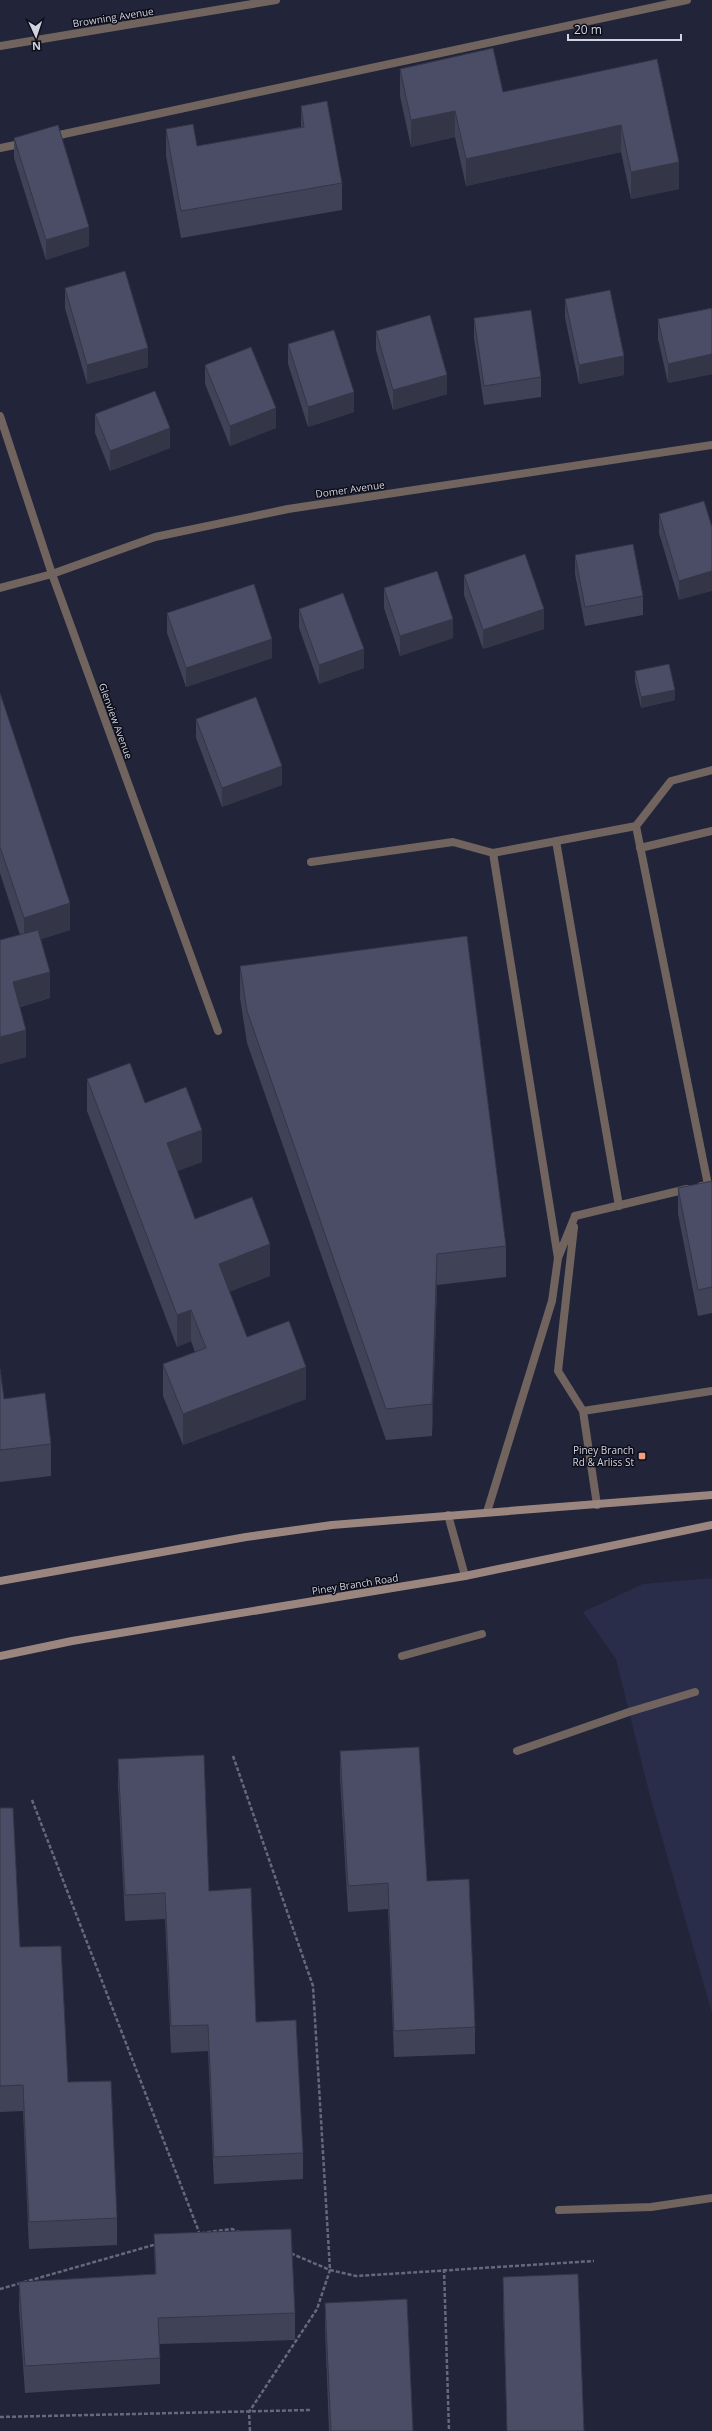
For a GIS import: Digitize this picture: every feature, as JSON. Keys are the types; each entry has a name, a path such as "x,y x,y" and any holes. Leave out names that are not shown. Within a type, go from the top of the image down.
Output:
{"main road":[{"path":"0,1581 246,1537 332,1525 712,1495"},
{"name":"Piney Branch Road","path":"0,1656 72,1641 464,1576 712,1525"}],"street":[{"name":"Browning Avenue","path":"0,46 276,0"},
{"path":"0,148 687,0"},
{"name":"Glenview Avenue","path":"0,416 52,574 218,1032"},
{"name":"Domer Avenue","path":"0,588 52,574 155,537 288,508 712,445"},
{"path":"311,862 453,842 493,853 636,826 671,781 712,770"},
{"path":"575,1216 708,1185 636,826"},
{"path":"640,848 712,831"},
{"path":"556,841 619,1206"},
{"path":"493,853 558,1258"},
{"path":"487,1512 550,1308 558,1258 575,1216"},
{"path":"575,1216 558,1370 583,1411 597,1505"},
{"path":"583,1411 712,1391"},
{"path":"448,1515 464,1576"},
{"path":"402,1656 482,1634"},
{"path":"517,1751 629,1712 695,1692"},
{"path":"559,2210 651,2207 712,2198"}],"path":[{"path":"233,1756 313,1986 330,2270 317,2309 249,2412 250,2431"},
{"path":"32,1800 199,2232"},
{"path":"191,2234 232,2229 246,2235"},
{"path":"0,2289 161,2243"},
{"path":"288,2253 330,2270 356,2276 444,2269 594,2261"},
{"path":"444,2269 449,2431"},
{"path":"0,2417 310,2410"}],"shaded area":[{"path":"712,1578 712,2013 649,1792 616,1659 583,1612 643,1584"}],"building":[{"path":"493,48 503,92 657,59 679,162 631,172 621,125 466,159 455,111 411,120 400,69"},
{"path":"327,101 342,183 181,211 166,129 193,124 197,146 304,127 301,106"},
{"path":"58,125 89,227 46,240 14,138"},
{"path":"125,271 148,348 87,365 65,288"},
{"path":"610,290 624,356 579,365 565,299"},
{"path":"712,308 712,354 668,364 658,319"},
{"path":"531,310 541,377 484,386 474,318"},
{"path":"430,315 447,375 393,390 376,331"},
{"path":"334,330 354,392 308,407 288,344"},
{"path":"251,347 276,408 230,426 205,365"},
{"path":"155,391 170,428 110,451 95,414"},
{"path":"704,501 712,527 712,571 679,581 659,514"},
{"path":"633,544 643,596 585,607 575,555"},
{"path":"525,554 544,609 483,630 464,575"},
{"path":"437,571 453,619 400,636 384,588"},
{"path":"254,584 272,639 186,668 167,613"},
{"path":"343,593 364,649 319,665 299,609"},
{"path":"669,664 675,690 641,697 635,671"},
{"path":"0,693 70,903 24,918 0,847"},
{"path":"256,697 282,766 222,788 196,719"},
{"path":"38,930 50,972 13,982 26,1030 0,1037 0,940"},
{"path":"467,936 506,1246 437,1254 432,1404 386,1409 247,1011 240,966"},
{"path":"130,1063 145,1103 186,1087 202,1130 167,1143 195,1219 252,1197 270,1244 219,1264 247,1337 289,1321 306,1367 183,1414 163,1364 206,1348 191,1310 177,1315 87,1079"},
{"path":"712,1181 712,1287 698,1290 678,1188"},
{"path":"0,1369 4,1399 45,1393 51,1444 0,1450"},
{"path":"419,1747 427,1881 469,1879 475,2027 394,2031 388,1883 348,1886 340,1751"},
{"path":"204,1755 209,1891 251,1888 256,2022 296,2020 303,2153 214,2157 208,2025 171,2026 165,1893 125,1895 118,1759"},
{"path":"0,1808 13,1808 20,1947 61,1946 68,2082 111,2081 117,2218 29,2222 23,2085 0,2086"},
{"path":"291,2229 295,2313 158,2318 160,2358 25,2366 19,2282 156,2274 154,2234"},
{"path":"578,2274 584,2431 507,2431 503,2277"},
{"path":"407,2299 413,2431 331,2431 325,2303"}],"place":[{"name":"Piney Branch Rd & Arliss St","path":"642,1456"}]}
